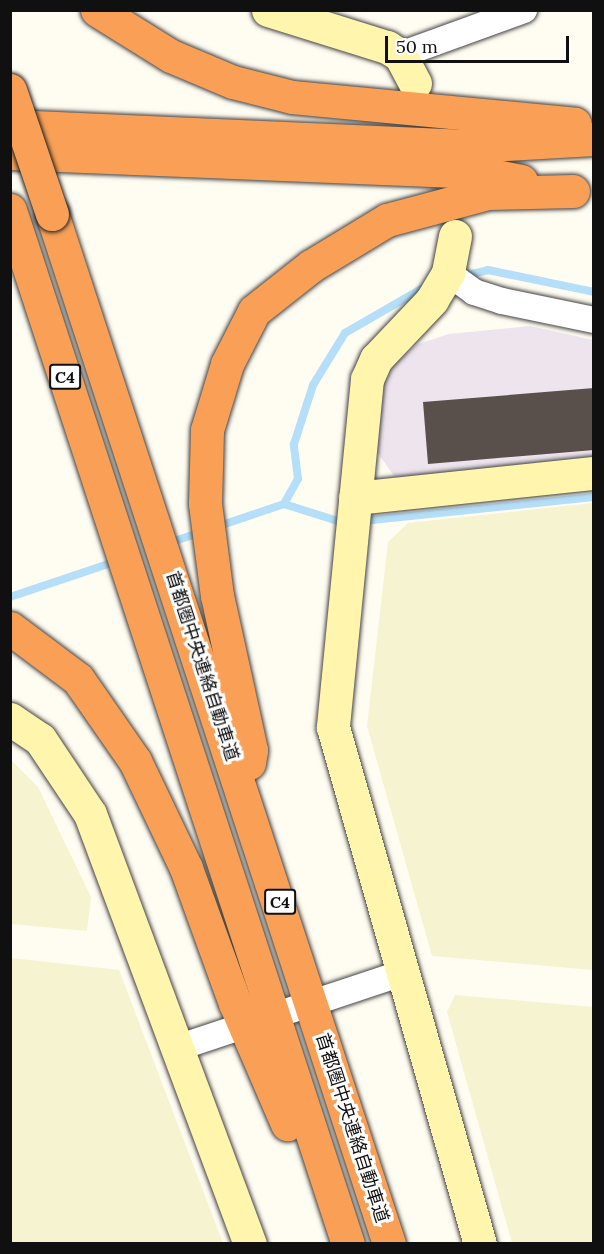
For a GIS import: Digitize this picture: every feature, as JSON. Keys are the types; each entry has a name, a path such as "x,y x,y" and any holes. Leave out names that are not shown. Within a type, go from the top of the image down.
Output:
{"highway":[{"path":"97,10 171,56 233,82 292,97 594,126"},
{"name":"首都圏中央連絡自動車道","path":"10,90 245,794 389,1244"},
{"path":"10,126 473,146 594,139"},
{"path":"10,153 475,172 583,192"},
{"path":"245,794 251,750 217,596 205,502 207,430 227,364 254,311 311,266 387,220 488,194 583,192"},
{"name":"C4","path":"11,211 129,574 258,1021 348,1244"},
{"path":"10,628 78,680 135,761 258,1021 339,1244"}],"street":[{"path":"268,10 360,36 408,69 524,10"},
{"path":"455,236 442,283 376,359 367,379 333,727 480,1244"},
{"path":"442,283 502,301 594,320"},
{"path":"355,502 594,473"},
{"path":"10,719 40,739 90,814 180,1047 250,1244"},
{"path":"180,1047 402,973"}],"shaded area":[{"path":"530,326 593,340 593,462 429,480 394,476 375,449 376,400 392,366 418,344 449,334"},
{"path":"593,503 593,970 432,956 367,726 388,542 408,523"},
{"path":"10,759 38,787 91,897 87,931 11,924"},
{"path":"11,958 119,970 223,1243 11,1243"},
{"path":"455,995 593,1007 593,1243 512,1243 447,1012"}],"building":[{"path":"594,388 594,450 428,464 423,402"}],"waterway":[{"path":"463,276 488,270 594,292"},
{"path":"284,504 298,479 294,444 313,385 345,333 428,285"},
{"path":"362,521 594,497"},
{"path":"216,527 284,504 344,523"},
{"path":"168,543 202,532"},
{"path":"10,597 117,561"}]}
